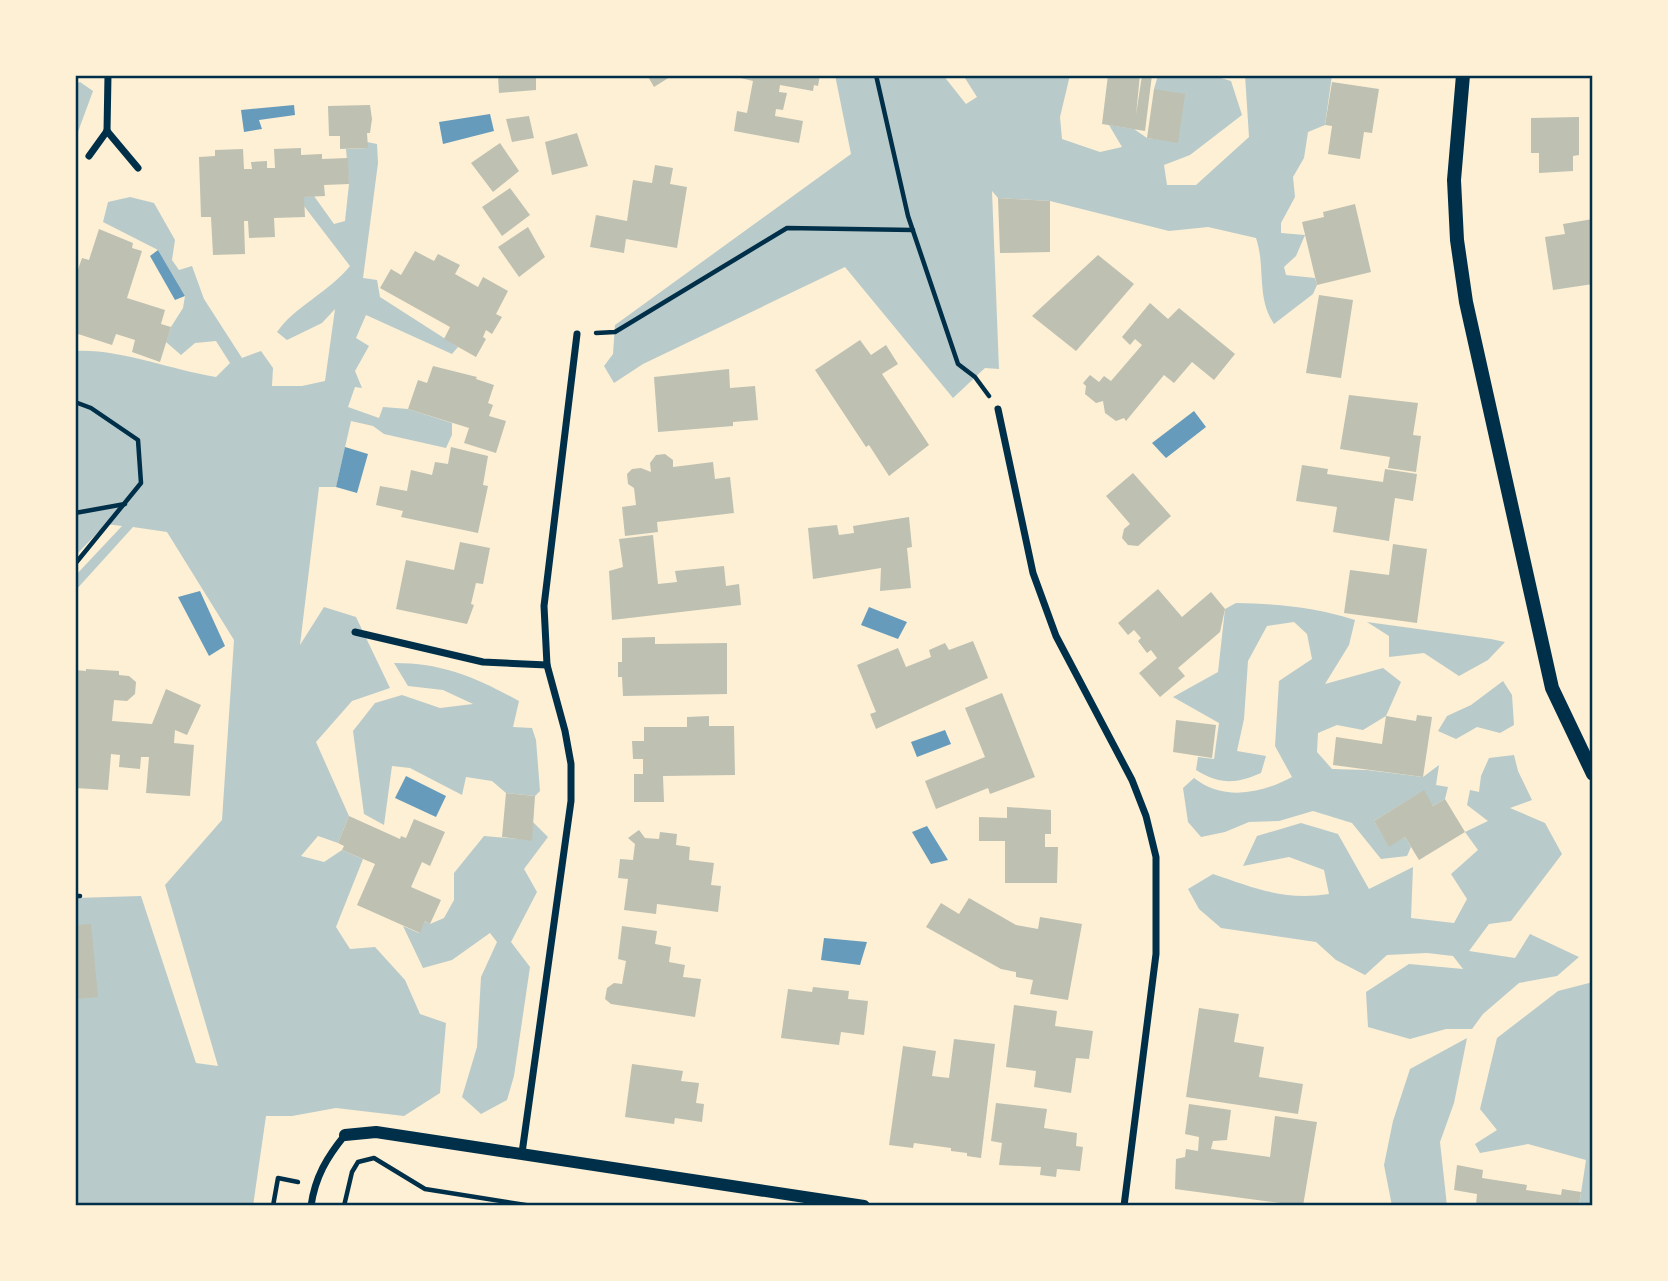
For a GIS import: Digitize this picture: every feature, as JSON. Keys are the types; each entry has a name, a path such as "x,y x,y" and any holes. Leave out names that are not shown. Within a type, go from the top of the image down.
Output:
{"main road":[{"path":"1463,75 1454,180 1457,240 1466,302 1552,688 1593,774"}],"street":[{"path":"89,156 107,131 108,75"},
{"path":"107,131 138,169"},
{"path":"522,1153 571,801 567,742 547,665 544,606 577,334"},
{"path":"998,409 1033,573 1056,636 1132,780 1146,816 1156,857 1156,954 1124,1206"},
{"path":"355,632 483,662 547,665"},
{"path":"311,1206 314,1185 329,1154 345,1135 376,1132 864,1206"}],"path":[{"path":"876,75 913,230 958,364 975,377 998,409"},
{"path":"577,334 615,332 787,228 913,230"},
{"path":"75,402 91,408 138,440 141,483 75,564"},
{"path":"75,513 126,503"},
{"path":"344,1206 352,1172 358,1162 374,1158 425,1189 532,1206"},
{"path":"274,1206 278,1178"}],"shaded area":[{"path":"835,75 943,75 966,104 977,97 963,75 1070,75 1060,117 1062,139 1100,152 1122,147 1109,125 1134,129 1147,138 1178,142 1154,89 1158,75 1211,75 1231,81 1242,115 1190,155 1164,165 1167,185 1196,185 1249,137 1245,75 1332,75 1325,125 1308,132 1304,158 1293,177 1295,197 1281,223 1281,233 1305,235 1296,256 1284,267 1286,275 1315,278 1317,285 1313,294 1274,324 1265,303 1256,238 1208,227 1169,231 1050,201 998,198 992,191 999,369 985,368 953,398 845,267 643,364 614,383 604,366 613,354 615,325 851,154"},
{"path":"80,82 93,91 75,140 75,84"},
{"path":"367,142 377,144 378,163 363,278 377,280 380,297 458,347 452,354 366,315 356,338 369,346 355,371 362,388 355,387 348,407 379,418 383,407 408,409 452,423 452,435 446,448 384,434 373,426 351,421 336,487 319,487 300,645 324,607 356,617 390,688 352,701 316,742 349,816 338,843 318,836 301,856 324,862 342,850 363,859 336,927 350,949 375,947 405,980 420,1014 446,1023 440,1093 404,1116 336,1108 292,1116 266,1116 253,1206 75,1206 75,898 141,896 196,1063 218,1066 165,885 222,820 234,640 167,532 133,527 75,591 75,576 122,526 106,524 75,556 75,351 110,353 216,377 230,363 216,341 195,343 181,355 166,342 171,327 183,308 185,296 158,250 103,222 108,202 130,197 154,203 175,240 172,260 179,270 192,266 204,299 242,358 261,351 273,368 272,386 302,386 325,381 335,309 322,323 287,340 277,332 350,266 304,206 304,197 314,196 334,224 345,221 349,184 346,149 367,148"},
{"path":"1236,603 1296,607 1355,620 1349,645 1325,684 1383,668 1401,682 1386,716 1363,730 1337,725 1318,733 1317,752 1332,769 1423,777 1439,765 1436,785 1448,787 1445,799 1433,806 1423,791 1374,821 1389,846 1405,837 1411,847 1407,856 1381,859 1352,823 1313,811 1279,821 1249,822 1225,832 1201,837 1188,822 1183,788 1194,778 1217,790 1242,792 1268,788 1292,777 1275,746 1279,681 1312,659 1307,634 1294,622 1267,626 1248,661 1244,719 1237,751 1266,756 1261,773 1228,781 1196,770 1198,757 1214,759 1219,723 1173,697 1218,672 1225,609"},
{"path":"1367,622 1505,642 1488,660 1459,676 1424,653 1389,657 1389,636"},
{"path":"394,663 429,666 460,673 519,701 513,727 532,728 536,740 540,791 535,796 506,793 492,781 466,777 462,795 410,768 392,766 384,825 364,814 353,731 375,703 402,695 440,708 473,704 443,690 408,686"},
{"path":"1503,681 1512,695 1514,725 1500,733 1477,727 1456,739 1438,731 1447,716 1471,705"},
{"path":"1514,755 1518,771 1532,800 1510,808 1545,823 1562,854 1511,921 1489,924 1469,951 1515,958 1530,934 1579,957 1557,976 1519,983 1483,1014 1472,1029 1446,1029 1410,1039 1368,1027 1366,992 1409,964 1463,969 1453,956 1427,953 1387,955 1365,975 1336,960 1316,942 1221,928 1199,909 1188,889 1213,874 1284,894 1329,894 1324,870 1289,857 1243,866 1257,836 1301,823 1338,834 1369,889 1413,867 1411,918 1454,923 1467,899 1451,874 1478,850 1465,832 1488,821 1467,805 1470,790 1479,792 1481,776 1489,758"},
{"path":"533,822 548,837 524,869 537,892 511,942 530,967 514,1076 507,1100 481,1114 462,1097 477,1047 481,977 497,942 490,933 452,960 423,968 403,926 419,933 425,921 430,924 444,918 454,900 454,873 484,836 531,840"},
{"path":"1593,982 1593,1206 1579,1206 1586,1160 1528,1144 1480,1153 1475,1144 1497,1130 1480,1109 1497,1038 1558,991"},
{"path":"1467,1038 1454,1103 1440,1142 1447,1206 1392,1206 1384,1165 1393,1121 1410,1069"}],"water":[{"path":"294,105 295,115 259,120 262,129 244,132 241,110"},
{"path":"490,114 494,131 443,144 439,122"},
{"path":"158,250 185,296 175,300 150,256"},
{"path":"1194,411 1206,427 1166,458 1152,443"},
{"path":"345,447 368,454 357,493 336,487"},
{"path":"200,591 225,646 209,656 178,597"},
{"path":"869,607 907,622 898,639 861,625"},
{"path":"945,730 951,744 917,757 911,742"},
{"path":"406,776 446,796 436,817 395,798"},
{"path":"927,826 948,860 931,864 912,832"},
{"path":"824,938 867,942 860,965 821,960"}],"building":[{"path":"498,75 536,75 536,90 499,93"},
{"path":"647,75 673,75 654,87"},
{"path":"728,75 820,75 818,86 814,85 813,91 780,85 779,92 787,93 783,110 776,109 775,116 803,121 799,143 734,131 737,111 747,113 753,81"},
{"path":"1108,75 1140,75 1136,115 1142,75 1152,75 1145,131 1102,124"},
{"path":"1332,82 1379,89 1372,133 1364,132 1360,159 1328,154 1332,126 1325,125"},
{"path":"1154,89 1185,94 1178,143 1147,138"},
{"path":"370,105 372,119 370,133 367,133 368,148 340,149 340,136 329,136 328,106"},
{"path":"529,116 534,138 512,142 506,119"},
{"path":"1579,117 1579,155 1573,156 1573,171 1539,173 1539,153 1531,153 1531,118"},
{"path":"577,133 588,166 552,175 545,142"},
{"path":"500,143 519,171 493,192 471,163"},
{"path":"301,148 301,155 322,154 322,159 348,158 349,184 324,185 325,196 304,197 305,217 274,218 275,237 249,238 248,221 244,221 245,254 213,255 211,217 201,217 199,157 215,156 215,150 243,149 244,169 252,169 251,162 267,161 267,168 275,168 274,149"},
{"path":"655,165 673,168 670,184 687,187 677,248 626,239 624,253 590,247 596,215 627,221 633,180 652,183"},
{"path":"510,188 530,215 502,236 482,207"},
{"path":"998,198 1050,201 1050,252 1000,253"},
{"path":"1355,204 1371,272 1317,285 1302,222 1324,217 1323,212"},
{"path":"1593,219 1593,284 1553,290 1545,237 1565,234 1563,224"},
{"path":"528,227 545,257 519,277 498,247"},
{"path":"99,229 133,243 132,248 142,251 127,298 165,310 161,324 171,327 160,362 132,352 135,340 116,334 112,345 75,333 75,278 82,258 89,260"},
{"path":"415,251 434,261 438,254 460,265 455,274 478,287 483,277 508,291 496,314 502,317 492,334 486,330 483,337 486,339 476,357 444,339 450,327 380,288 391,269 401,275"},
{"path":"1098,255 1134,284 1076,351 1032,316"},
{"path":"1319,295 1353,300 1341,378 1306,373"},
{"path":"1150,303 1168,319 1179,308 1235,354 1214,380 1192,362 1174,383 1164,375 1126,421 1124,418 1116,421 1105,413 1103,401 1096,403 1085,394 1086,386 1083,383 1090,375 1099,382 1104,376 1111,381 1142,345 1135,339 1130,345 1122,337"},
{"path":"860,340 871,355 886,345 898,364 882,374 929,445 889,476 869,445 866,447 815,370"},
{"path":"433,366 477,377 476,379 494,385 488,403 493,405 489,416 506,421 496,453 464,443 469,428 408,409 418,380 427,383"},
{"path":"729,369 730,388 755,386 758,420 733,422 733,426 658,432 654,377"},
{"path":"1349,395 1418,403 1413,435 1421,436 1416,472 1388,468 1390,457 1340,449"},
{"path":"451,447 488,456 483,485 488,486 478,533 401,517 403,511 376,505 380,486 407,491 411,470 432,475 435,462 448,464"},
{"path":"665,454 673,460 673,467 713,462 715,479 730,477 734,513 657,522 658,532 625,536 622,507 636,505 634,488 628,484 627,474 632,469 641,468 651,472 650,463 656,455"},
{"path":"1302,465 1328,469 1327,474 1383,482 1385,469 1417,474 1413,501 1395,498 1389,541 1333,532 1337,507 1296,501"},
{"path":"1133,473 1171,516 1138,546 1128,545 1122,538 1124,529 1130,524 1106,496"},
{"path":"909,517 912,547 907,548 911,588 880,591 881,568 813,579 808,528 837,525 839,535 854,533 853,526"},
{"path":"653,535 658,584 677,582 675,571 724,566 726,586 739,584 741,605 612,620 609,571 623,567 619,539"},
{"path":"460,542 490,548 483,584 476,583 471,604 474,605 467,624 396,609 406,560 454,570"},
{"path":"1393,544 1427,549 1417,623 1344,613 1350,570 1389,575"},
{"path":"1158,589 1182,617 1211,592 1225,609 1220,632 1178,668 1185,676 1160,697 1139,673 1157,658 1151,650 1147,653 1138,641 1141,638 1134,630 1128,635 1118,623"},
{"path":"655,637 655,644 727,643 727,694 623,696 622,677 618,677 618,662 622,662 622,638"},
{"path":"973,641 988,678 876,729 870,714 876,712 857,665 898,648 906,667 931,657 929,650 945,643 949,650"},
{"path":"75,670 119,671 119,675 129,676 136,682 135,694 127,701 114,700 112,721 152,724 166,689 201,705 187,735 175,730 174,743 194,745 190,796 146,793 149,757 141,757 140,769 119,767 120,755 111,754 108,790 75,788"},
{"path":"1002,693 1035,777 990,794 988,788 936,809 925,781 985,757 965,708"},
{"path":"1417,715 1432,717 1423,777 1333,765 1336,737 1382,744 1386,716 1416,721"},
{"path":"709,716 709,726 734,726 735,775 663,776 664,802 634,802 634,774 643,774 643,759 633,759 632,741 644,741 644,727 687,727 687,717"},
{"path":"1176,720 1216,725 1212,758 1173,752"},
{"path":"1424,790 1433,806 1445,799 1465,832 1419,860 1405,837 1389,847 1374,821"},
{"path":"506,793 535,796 532,841 502,837"},
{"path":"1007,807 1051,810 1051,834 1045,834 1045,847 1058,847 1057,883 1005,883 1005,841 979,841 979,817 1007,818"},
{"path":"349,816 400,839 401,836 406,838 414,819 445,832 430,866 422,862 411,887 441,900 430,924 425,921 420,933 357,905 375,864 342,850 344,846 338,843"},
{"path":"639,830 645,838 659,839 660,832 677,834 676,845 690,847 689,860 714,863 711,885 721,886 718,912 657,904 656,914 624,910 628,879 618,878 620,859 633,860 635,844 628,838"},
{"path":"969,898 1016,925 1038,929 1040,917 1082,924 1068,1000 1030,994 1033,980 1016,977 1016,972 1001,969 926,927 941,903 959,914"},
{"path":"91,924 98,997 75,999 75,925"},
{"path":"622,926 657,931 655,944 671,947 669,962 685,965 683,977 701,979 695,1017 611,1004 605,999 607,988 614,983 622,984 626,961 618,959"},
{"path":"813,987 849,991 848,999 868,1001 864,1035 841,1032 839,1045 781,1038 788,989 812,992"},
{"path":"1014,1005 1057,1011 1055,1026 1093,1031 1089,1059 1076,1058 1071,1093 1034,1087 1036,1071 1006,1067"},
{"path":"1199,1008 1239,1014 1234,1042 1264,1047 1259,1077 1303,1084 1298,1114 1186,1097"},
{"path":"954,1039 995,1044 981,1158 951,1151 951,1148 914,1143 913,1148 889,1145 903,1046 936,1051 932,1076 949,1078"},
{"path":"632,1064 683,1071 681,1081 699,1083 696,1103 704,1104 702,1122 675,1118 674,1124 625,1117"},
{"path":"996,1103 1047,1109 1044,1128 1077,1133 1076,1146 1083,1147 1080,1171 1057,1169 1056,1177 1040,1175 1041,1167 999,1165 1002,1143 991,1141"},
{"path":"1189,1104 1231,1110 1227,1140 1213,1141 1211,1149 1270,1157 1275,1116 1317,1122 1303,1206 1175,1189 1176,1159 1185,1157 1186,1149 1198,1151 1199,1137 1185,1134"},
{"path":"1457,1165 1483,1170 1482,1178 1527,1185 1526,1190 1561,1195 1562,1189 1581,1192 1579,1206 1476,1206 1477,1194 1454,1190"}]}
